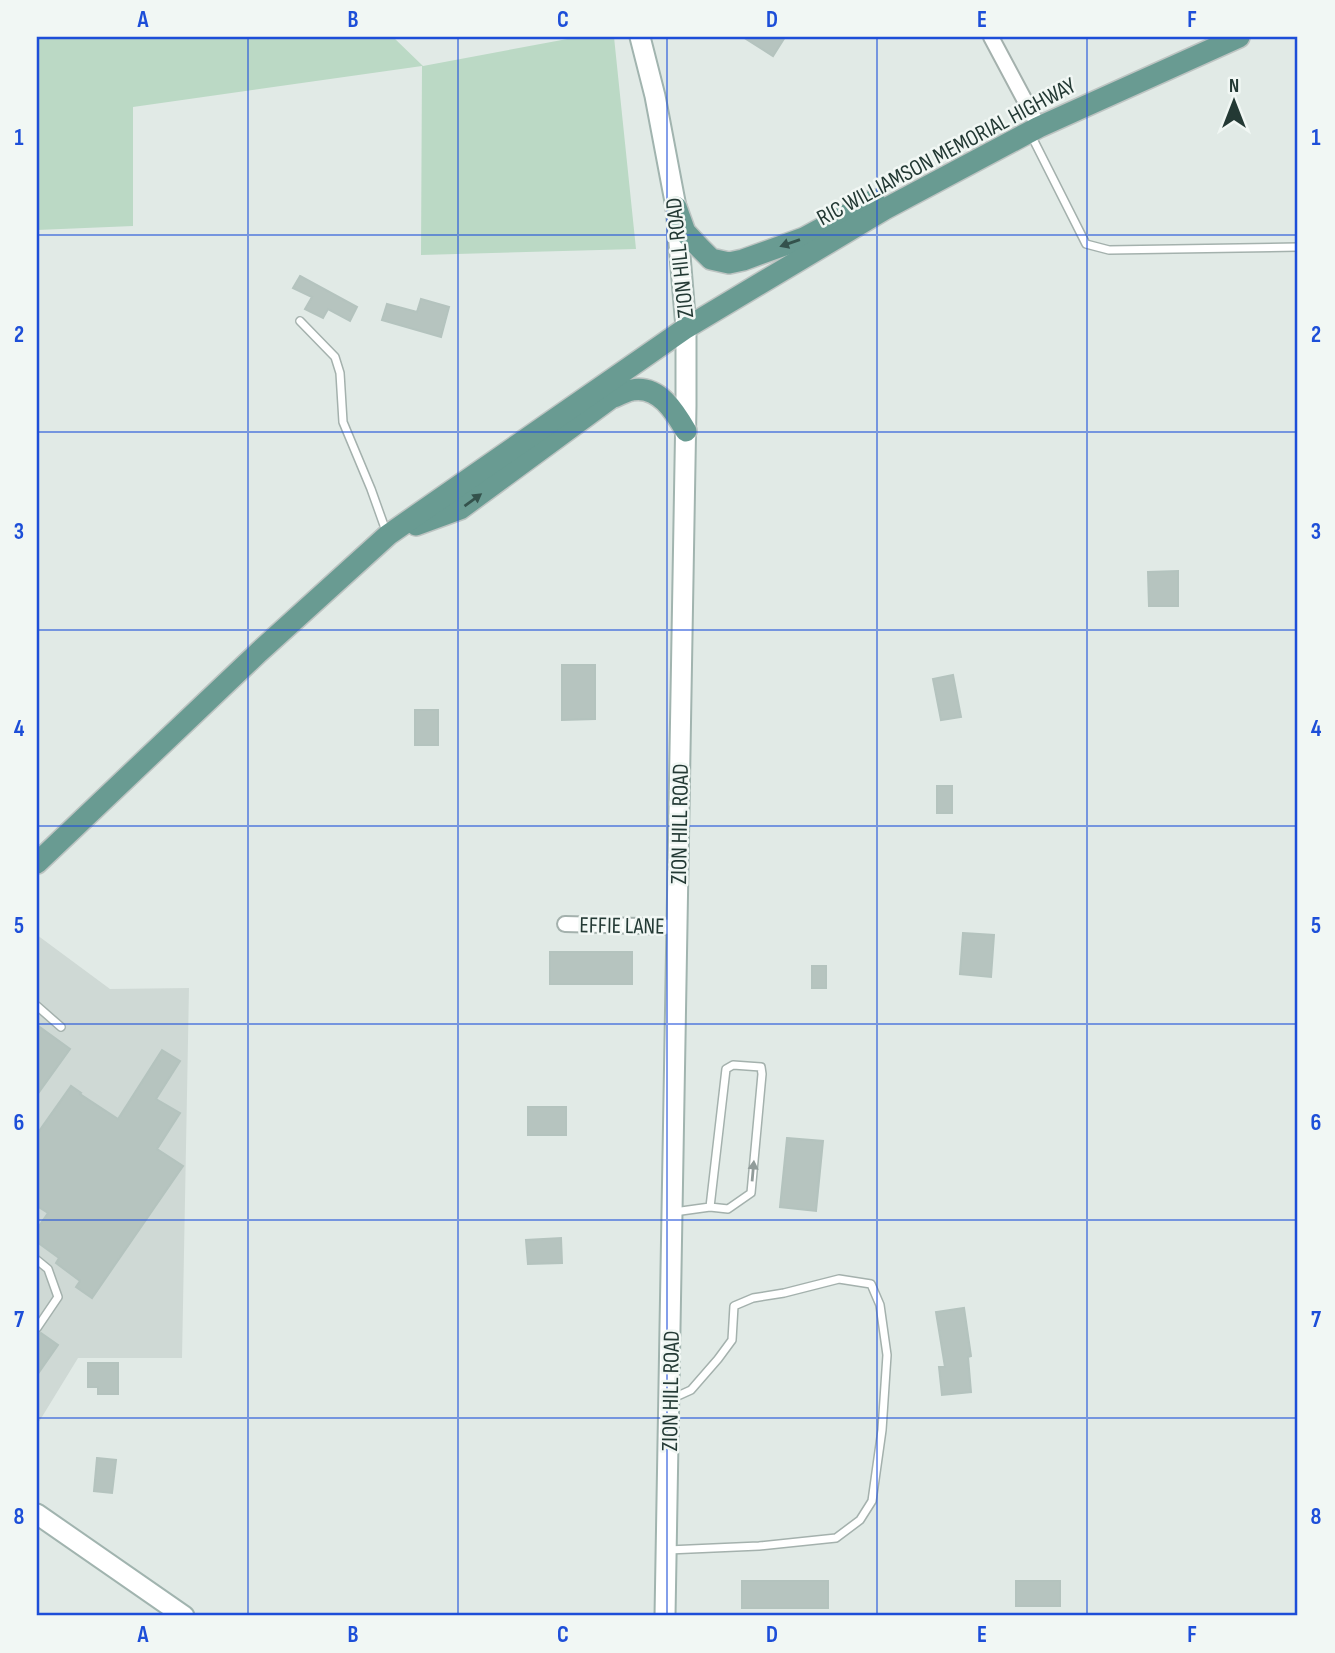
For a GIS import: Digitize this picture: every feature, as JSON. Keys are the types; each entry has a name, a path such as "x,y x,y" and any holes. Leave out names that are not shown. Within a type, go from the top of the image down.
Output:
{"main road":[{"name":"ZION HILL ROAD","path":"640,37 676,207 686,328 665,1616"},
{"name":"RIC WILLIAMSON MEMORIAL HIGHWAY","path":"388,535 686,328 885,209 1034,130 1239,37"},
{"path":"676,207 685,232 711,259 729,262 743,260 804,239 927,170 1034,130"},
{"path":"37,863 258,652 388,535 460,509 611,398 633,389 649,392 663,399 686,431"},
{"path":"37,1514 181,1615"}],"street":[{"path":"991,37 1034,130"},
{"name":"EFFIE LANE","path":"565,924 678,927"}],"lane":[{"path":"1034,130 1086,244 1109,250 1298,247"},
{"path":"300,321 335,357 340,373 343,422 388,535"},
{"path":"37,1006 61,1027"},
{"path":"673,1212 728,1209 751,1194 761,1067 733,1065 726,1069 710,1208"},
{"path":"37,1260 48,1269 58,1297 37,1328"},
{"path":"666,1550 759,1546 836,1538 860,1520 872,1501 882,1430 887,1355 880,1305 871,1284 839,1279 753,1298 734,1306 732,1340 691,1390 670,1399"}],"shaded area":[{"path":"37,935 110,989 189,988 182,1358 78,1358 37,1425"}],"green space":[{"path":"37,37 393,37 423,66 578,37 614,37 636,249 421,255 422,66 133,107 133,226 37,230"}],"building":[{"path":"743,37 785,37 773,56"},
{"path":"300,276 357,307 350,321 328,309 323,318 305,309 312,297 293,288"},
{"path":"421,299 449,307 441,337 382,320 387,304 417,312"},
{"path":"1178,571 1178,606 1149,606 1148,572"},
{"path":"562,665 595,665 595,719 562,720"},
{"path":"953,675 961,717 941,720 933,679"},
{"path":"415,710 438,710 438,745 415,745"},
{"path":"937,786 952,786 952,813 937,813"},
{"path":"963,933 994,935 991,977 960,974"},
{"path":"550,952 632,952 632,984 550,984"},
{"path":"812,966 826,966 826,988 812,988"},
{"path":"37,1025 70,1049 37,1095"},
{"path":"162,1050 180,1061 156,1099 180,1113 157,1149 183,1166 92,1298 76,1287 80,1281 56,1263 59,1258 37,1242 37,1229 48,1213 37,1206 37,1134 71,1086 118,1119"},
{"path":"528,1107 566,1107 566,1135 528,1135"},
{"path":"787,1138 823,1141 816,1211 780,1207"},
{"path":"561,1238 562,1263 528,1264 526,1240"},
{"path":"964,1308 971,1356 968,1357 971,1392 942,1395 939,1367 945,1367 936,1312"},
{"path":"41,1333 58,1345 37,1375 37,1334"},
{"path":"88,1363 118,1363 118,1394 98,1394 98,1387 88,1387"},
{"path":"97,1458 116,1460 112,1493 94,1491"},
{"path":"742,1581 828,1581 828,1608 742,1608"},
{"path":"1016,1581 1060,1581 1060,1606 1016,1606"}]}
